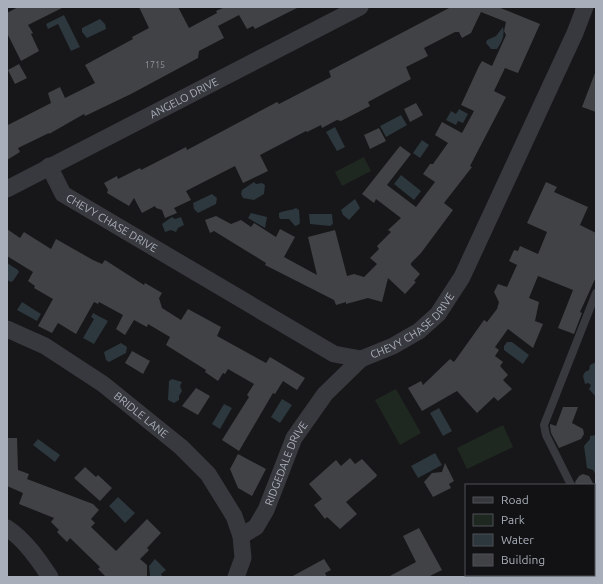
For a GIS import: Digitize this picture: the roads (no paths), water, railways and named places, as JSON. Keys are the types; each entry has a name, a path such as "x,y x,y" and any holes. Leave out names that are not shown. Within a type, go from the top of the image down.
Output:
{"street":[{"name":"ANGELO DRIVE","path":"7,189 360,7"},
{"name":"CHEVY CHASE DRIVE","path":"49,166 63,194 334,354 361,359 393,346 419,331 438,314 462,277 585,10"},
{"name":"BRIDLE LANE","path":"7,329 45,346 103,384 181,447 208,474 234,516 242,536"},
{"name":"RIDGEDALE DRIVE","path":"242,536 256,527 266,510 294,438 325,394 361,359"},
{"path":"7,528 14,533 36,557 50,577"},
{"path":"236,577 243,558 242,536"}],"lane":[{"path":"570,484 546,435 544,425 596,293"}],"water":[{"path":"64,15 80,47 71,51 58,24 48,29 46,24"},
{"path":"100,19 105,24 106,29 87,38 82,32 82,28"},
{"path":"503,27 503,38 500,44 497,49 491,49 486,43 487,40 496,36"},
{"path":"459,109 468,114 463,123 458,121 456,125 446,120 451,111 456,114"},
{"path":"401,115 407,125 386,137 380,126"},
{"path":"335,127 345,147 337,151 326,132"},
{"path":"422,140 429,145 420,158 413,153"},
{"path":"401,175 421,191 414,200 394,184"},
{"path":"254,182 256,184 262,183 265,185 264,194 254,200 243,198 241,194 242,190"},
{"path":"212,194 217,198 216,204 198,213 194,209 193,203"},
{"path":"355,199 360,208 349,220 343,215 341,210"},
{"path":"296,208 299,210 300,223 298,225 295,226 289,219 280,219 279,213"},
{"path":"251,213 267,217 265,228 248,218"},
{"path":"309,214 332,214 333,224 330,226 310,224"},
{"path":"172,217 175,219 181,217 184,225 178,228 176,232 171,230 165,232 162,224"},
{"path":"7,263 19,272 11,282 7,280"},
{"path":"22,302 41,314 37,321 17,310"},
{"path":"93,313 108,321 94,344 83,338 94,319 91,317"},
{"path":"507,342 512,342 529,355 523,364 504,350 504,346"},
{"path":"121,343 127,347 126,353 109,362 106,360 104,352"},
{"path":"596,362 596,397 589,389 591,385 588,383 585,384 583,376 585,372 589,370 590,365"},
{"path":"172,379 182,382 180,386 182,391 179,396 179,400 174,403 168,400 169,381"},
{"path":"282,399 292,405 280,423 271,417"},
{"path":"224,404 232,408 220,429 212,424"},
{"path":"439,408 452,431 443,436 430,413"},
{"path":"596,435 596,475 593,470 587,468 584,446 590,439 590,436"},
{"path":"38,439 60,455 55,462 33,445"},
{"path":"435,453 442,465 418,478 411,466"},
{"path":"118,497 135,513 125,523 109,506"},
{"path":"155,559 166,570 161,574 163,577 150,577 149,566"}]}
